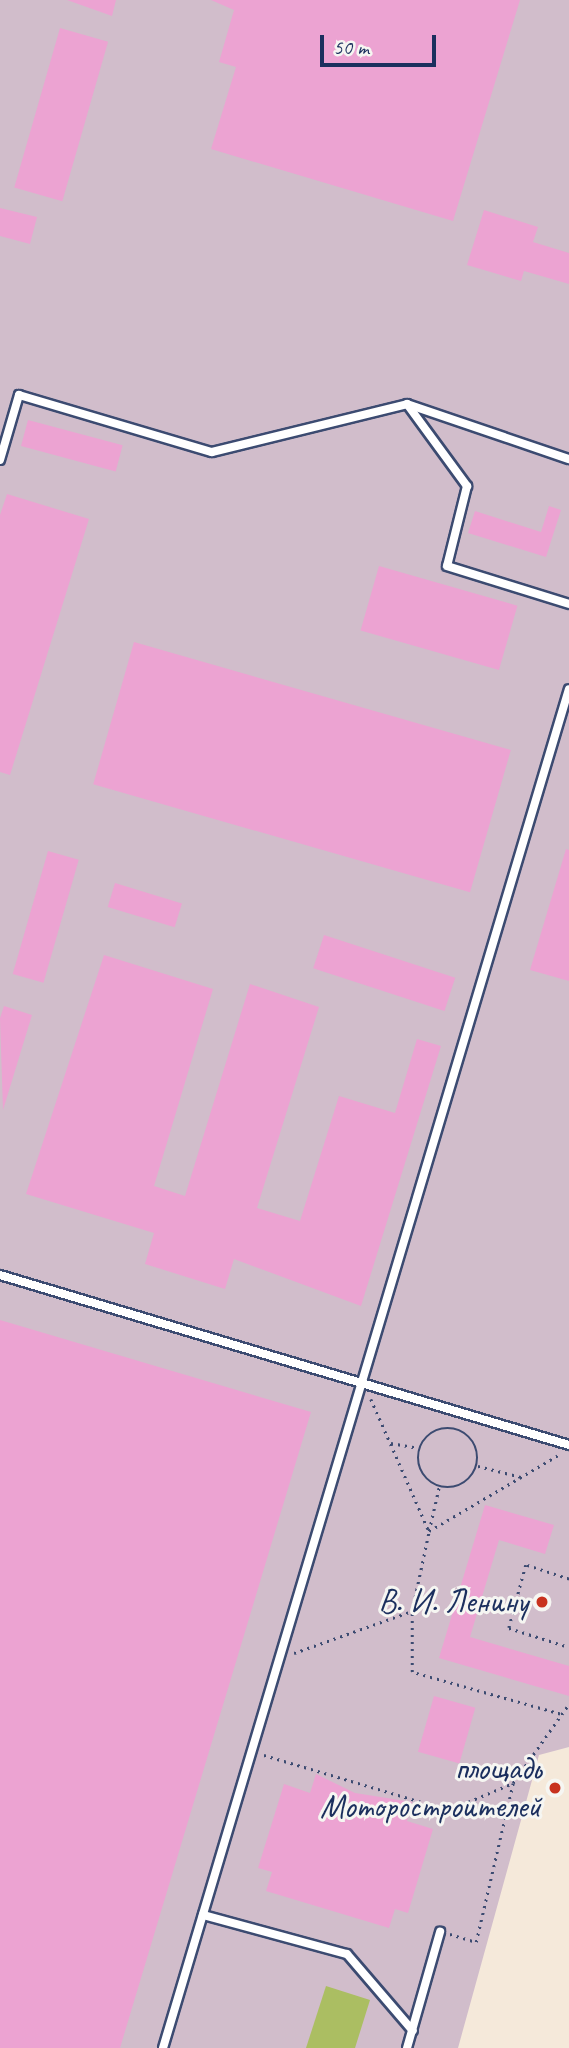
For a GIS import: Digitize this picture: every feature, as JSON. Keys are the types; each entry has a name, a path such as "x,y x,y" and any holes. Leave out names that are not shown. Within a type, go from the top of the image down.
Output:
{"lane":[{"path":"0,460 19,395 212,452 407,404 569,459"},
{"path":"407,404 467,486 447,566 569,604"},
{"path":"163,2048 364,1383 569,689"},
{"path":"0,1275 569,1447"},
{"path":"203,1915 347,1954 413,2031"},
{"path":"407,2048 440,1932"}],"path":[{"path":"364,1383 429,1531"},
{"path":"456,1428 475,1443 478,1466 467,1482 439,1487 419,1468 419,1448 434,1431 456,1428"},
{"path":"391,1443 419,1448"},
{"path":"429,1531 569,1447"},
{"path":"478,1466 521,1476"},
{"path":"439,1487 412,1611 412,1672 560,1714"},
{"path":"569,1579 526,1565 509,1628 569,1647"},
{"path":"281,1658 412,1611"},
{"path":"440,1932 476,1942 513,1783 569,1704"},
{"path":"253,1751 449,1810 513,1783"}],"shaded area":[{"path":"0,0 569,0 569,1747 539,1755 458,2048 0,2048"}],"green space":[{"path":"326,1986 370,2000 355,2048 306,2048"}],"building":[{"path":"67,0 116,0 112,16"},
{"path":"211,0 520,0 453,221 211,149 236,67 219,62 234,10"},
{"path":"60,28 108,42 62,201 14,188"},
{"path":"0,208 37,217 30,244 0,236"},
{"path":"484,210 538,227 533,242 569,253 569,284 524,271 521,281 467,265"},
{"path":"28,420 123,445 116,471 21,446"},
{"path":"7,494 89,519 10,775 0,772 0,515"},
{"path":"549,506 561,510 546,557 468,533 475,511 541,532"},
{"path":"379,566 517,606 499,670 361,630"},
{"path":"134,642 511,750 470,892 93,784"},
{"path":"566,849 569,850 569,981 530,970"},
{"path":"48,851 79,860 43,983 13,974"},
{"path":"115,883 182,903 175,927 108,907"},
{"path":"324,935 455,978 444,1011 313,968"},
{"path":"104,955 213,989 154,1186 185,1196 250,984 319,1007 257,1208 300,1221 339,1096 395,1113 417,1039 441,1046 361,1306 234,1259 225,1289 145,1264 154,1233 26,1194"},
{"path":"4,1006 32,1015 3,1110 0,1018"},
{"path":"0,1320 311,1412 120,2048 0,2048"},
{"path":"485,1505 554,1525 545,1554 499,1540 470,1637 569,1666 569,1696 439,1658"},
{"path":"434,1696 475,1708 459,1764 418,1752"},
{"path":"316,1774 355,1793 412,1802 407,1821 433,1829 408,1913 395,1909 389,1928 266,1891 272,1872 258,1868 284,1784 310,1793"}],"place":[{"name":"В. И. Ленину","path":"542,1602"},
{"name":"площадь Моторостроителей","path":"555,1788"}]}
